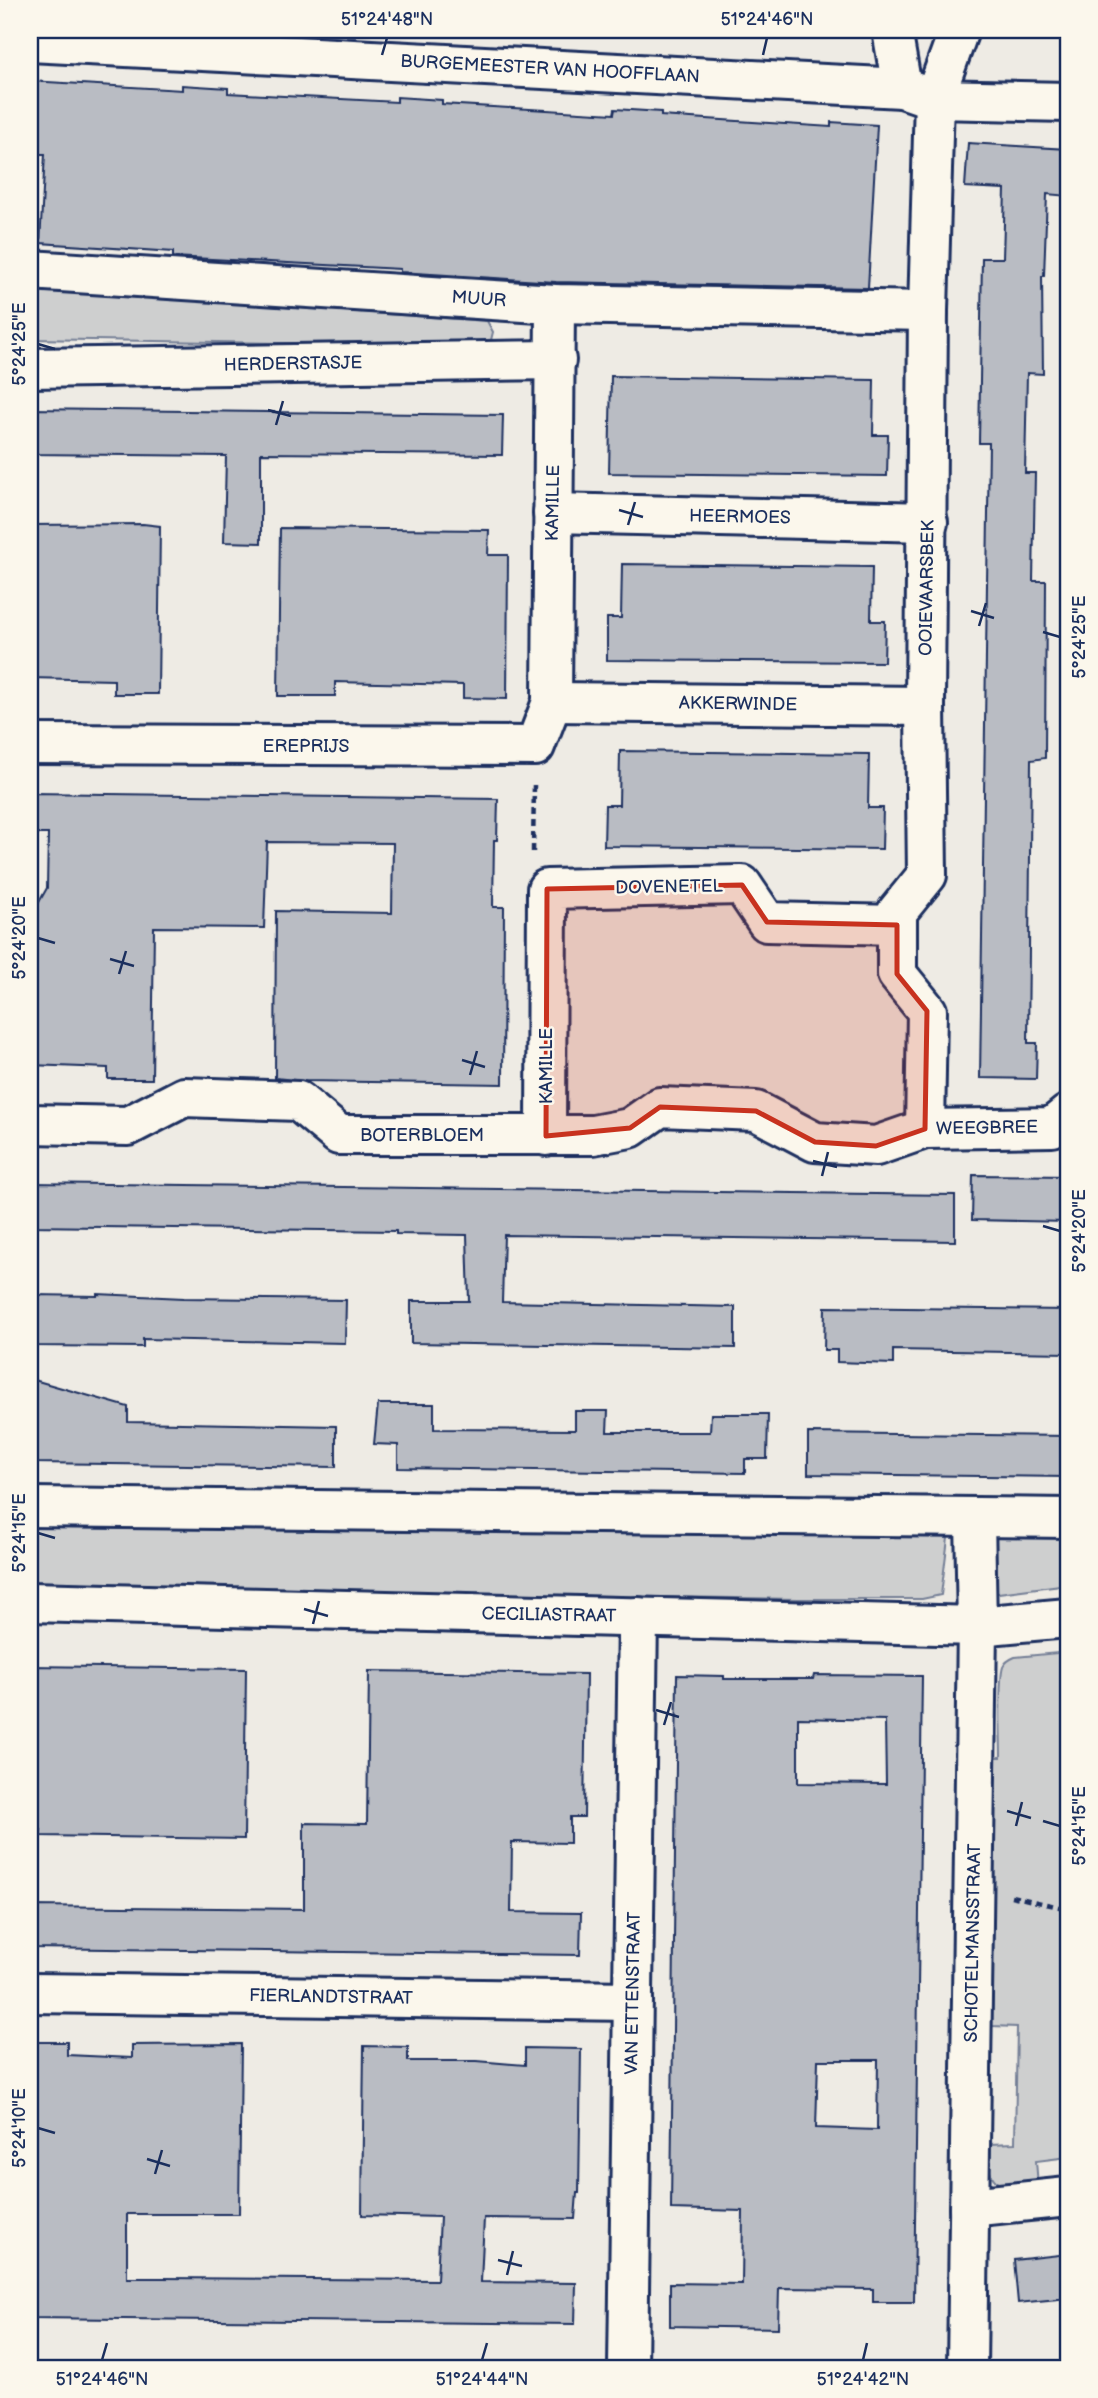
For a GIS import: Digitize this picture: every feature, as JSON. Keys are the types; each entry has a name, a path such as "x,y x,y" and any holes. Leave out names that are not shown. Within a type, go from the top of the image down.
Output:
{"street":[{"path":"892,30 918,94"},
{"name":"OOIEVAARSBEK","path":"925,1129 927,1011 897,974 897,912 927,875 925,706 928,310 918,94 959,30"},
{"name":"BURGEMEESTER VAN HOOFFLAAN","path":"30,42 1068,102"},
{"name":"MUUR","path":"30,270 555,304 928,310"},
{"name":"KAMILLE","path":"552,702 555,304"},
{"name":"HERDERSTASJE","path":"30,368 556,360"},
{"name":"HEERMOES","path":"552,513 928,522"},
{"path":"535,746 552,702"},
{"name":"AKKERWINDE","path":"552,702 925,706"},
{"name":"EREPRIJS","path":"30,744 535,746"},
{"name":"DOVENETEL","path":"547,889 742,885 767,922 897,925"},
{"name":"KAMILLE","path":"546,1136 547,889"},
{"name":"BOTERBLOEM","path":"30,1124 128,1126 184,1097 298,1101 339,1135 498,1134"},
{"name":"WEEGBREE","path":"498,1134 593,1135 630,1128 660,1107 756,1111 815,1142 876,1146 925,1129 1052,1127 1068,1114"},
{"path":"30,1507 1068,1518"},
{"name":"SCHOTELMANSSTRAAT","path":"967,2368 977,1626 975,1518"},
{"name":"CECILIASTRAAT","path":"30,1602 977,1626 1068,1618"},
{"name":"VAN ETTENSTRAAT","path":"628,2368 638,1617"},
{"name":"FIERLANDTSTRAAT","path":"30,1993 633,2001"},
{"path":"969,2207 1068,2197"}],"path":[{"path":"535,746 533,853 547,889"},
{"path":"974,1891 1022,1897 1068,1909"}],"highlighted area":[{"path":"742,885 767,922 897,925 897,974 927,1011 925,1129 901,1138 876,1146 815,1142 756,1111 660,1107 630,1128 546,1136 547,889"}],"shaded area":[{"path":"30,289 487,321 493,332 491,340 476,346 30,339"},
{"path":"30,1525 931,1534 948,1538 941,1595 922,1599 799,1599 30,1588"},
{"path":"993,1534 1068,1534 1068,1584 990,1594"},
{"path":"1068,1652 1068,2157 1036,2161 1038,2185 1002,2187 991,2173 988,2163 989,2144 1015,2143 1017,2027 992,2026 988,2023 990,1757 1001,1757 1001,1685 1005,1664 1015,1657"}],"building":[{"path":"30,81 182,90 182,85 228,88 228,93 397,102 397,97 442,100 442,104 614,114 615,109 661,112 661,116 831,127 831,122 877,125 868,288 556,282 400,272 400,269 173,257 173,252 40,243 45,154 30,154"},
{"path":"968,143 1068,149 1068,196 1047,194 1042,276 1043,374 1027,373 1025,473 1035,473 1033,581 1046,581 1045,758 1031,760 1028,1043 1037,1043 1036,1079 980,1078 989,443 979,443 982,258 1003,258 1005,189 965,187"},
{"path":"611,376 874,380 873,435 888,435 887,476 609,473"},
{"path":"30,409 503,415 502,455 261,453 261,543 224,542 226,456 30,454"},
{"path":"31,525 160,526 158,694 114,694 114,680 30,678"},
{"path":"280,528 489,530 488,555 508,555 507,699 463,698 463,685 335,682 335,696 278,696"},
{"path":"622,564 872,567 871,621 885,621 884,662 607,660 607,618 621,618"},
{"path":"620,751 869,754 868,808 883,808 882,849 604,846 605,805 619,805"},
{"path":"30,793 498,799 493,907 504,907 503,1084 305,1081 275,1078 276,911 392,913 393,843 267,842 264,928 154,927 152,1079 108,1079 108,1068 30,1065 30,918 47,888 48,834 30,834"},
{"path":"973,1175 1068,1176 1068,1222 972,1220"},
{"path":"30,1183 955,1195 955,1241 504,1235 502,1302 735,1307 735,1348 411,1343 411,1301 469,1301 467,1235 396,1234 396,1231 30,1226"},
{"path":"34,1295 346,1300 345,1343 143,1339 143,1347 35,1346"},
{"path":"825,1307 1068,1310 1068,1353 893,1350 893,1364 837,1362 837,1350 824,1350"},
{"path":"34,1380 128,1407 128,1422 336,1426 336,1467 33,1463"},
{"path":"378,1404 434,1404 434,1429 575,1430 575,1411 608,1411 607,1432 710,1432 711,1414 768,1414 767,1459 745,1459 745,1473 398,1468 398,1445 374,1444"},
{"path":"808,1433 1068,1436 1068,1477 808,1474"},
{"path":"30,1666 246,1669 244,1839 40,1836 41,1830 30,1830"},
{"path":"369,1671 586,1674 584,1817 570,1817 570,1843 512,1842 511,1912 581,1913 580,1955 30,1948 30,1906 304,1909 304,1823 367,1824"},
{"path":"677,1675 724,1676 724,1679 813,1679 814,1675 922,1676 914,2302 873,2302 873,2289 779,2288 778,2328 670,2326 670,2283 742,2284 743,2211 671,2209","holes":["798,1718 885,1720 886,1784 798,1783","818,2060 878,2060 877,2130 816,2128"]},
{"path":"30,2042 67,2042 67,2055 132,2058 132,2045 241,2044 239,2214 127,2214 127,2278 437,2280 440,2217 362,2215 364,2046 408,2047 408,2061 477,2061 525,2065 525,2048 581,2049 579,2193 575,2219 484,2218 481,2282 576,2283 575,2324 30,2318"},
{"path":"1068,2254 1068,2298 1018,2303 1014,2260"}]}
